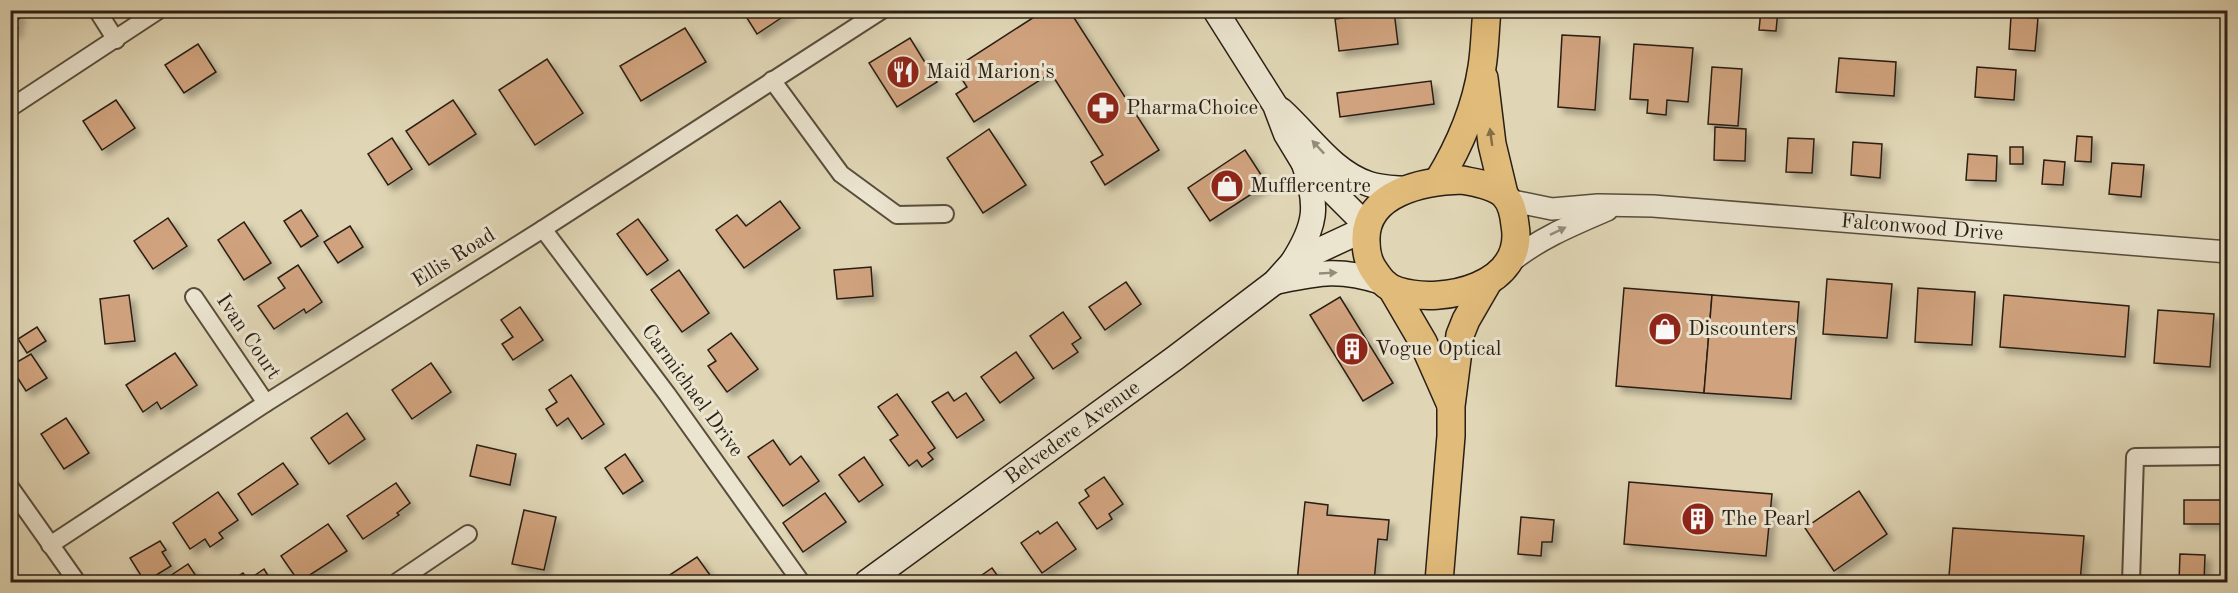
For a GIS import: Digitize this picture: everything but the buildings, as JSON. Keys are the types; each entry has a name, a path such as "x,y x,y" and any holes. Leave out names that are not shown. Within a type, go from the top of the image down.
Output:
{"main road":[{"path":"1215,10 1275,105 1286,134 1303,162 1311,185 1314,206 1313,222 1308,236 1292,263"},
{"path":"1438,181 1460,143 1482,68 1487,10"},
{"path":"1440,582 1451,436 1451,406 1460,335 1475,301 1488,282 1509,263 1515,244 1516,230 1492,144 1482,68"},
{"path":"1275,105 1300,127 1327,157 1356,179 1370,184 1406,189"},
{"path":"1303,162 1366,227"},
{"path":"1451,406 1423,342 1387,285 1370,263 1366,246 1366,227 1372,214 1379,207 1406,189 1438,181 1462,180 1485,185 1506,197"},
{"name":"Belvedere Avenue","path":"867,582 1275,282 1292,263 1366,227"},
{"name":"Belvedere Avenue","path":"1275,282 1331,272 1362,276 1387,285"},
{"path":"1387,285 1408,294 1448,294 1488,282"}],"street":[{"path":"97,10 116,39"},
{"path":"10,108 159,10"},
{"name":"Ellis Road","path":"50,545 266,403 543,229 882,10"},
{"path":"772,80 841,174 897,216 945,214"},
{"name":"Falconwood Drive","path":"1506,197 1552,209 1585,206 1653,206 2228,252"},
{"name":"Falconwood Drive","path":"1509,263 1523,251 1558,231 1616,206"},
{"name":"Carmichael Drive","path":"543,229 667,394 801,582"},
{"name":"Ivan Court","path":"194,297 266,403"},
{"path":"2131,582 2135,457 2228,456"},
{"path":"10,487 77,582"},
{"path":"397,582 468,534"}],"place":[{"name":"Maid Marion's","path":"903,72"},
{"name":"PharmaChoice","path":"1103,108"},
{"name":"Mufflercentre","path":"1227,186"},
{"name":"Discounters","path":"1665,329"},
{"name":"Vogue Optical","path":"1352,349"},
{"name":"The Pearl","path":"1698,519"}]}
